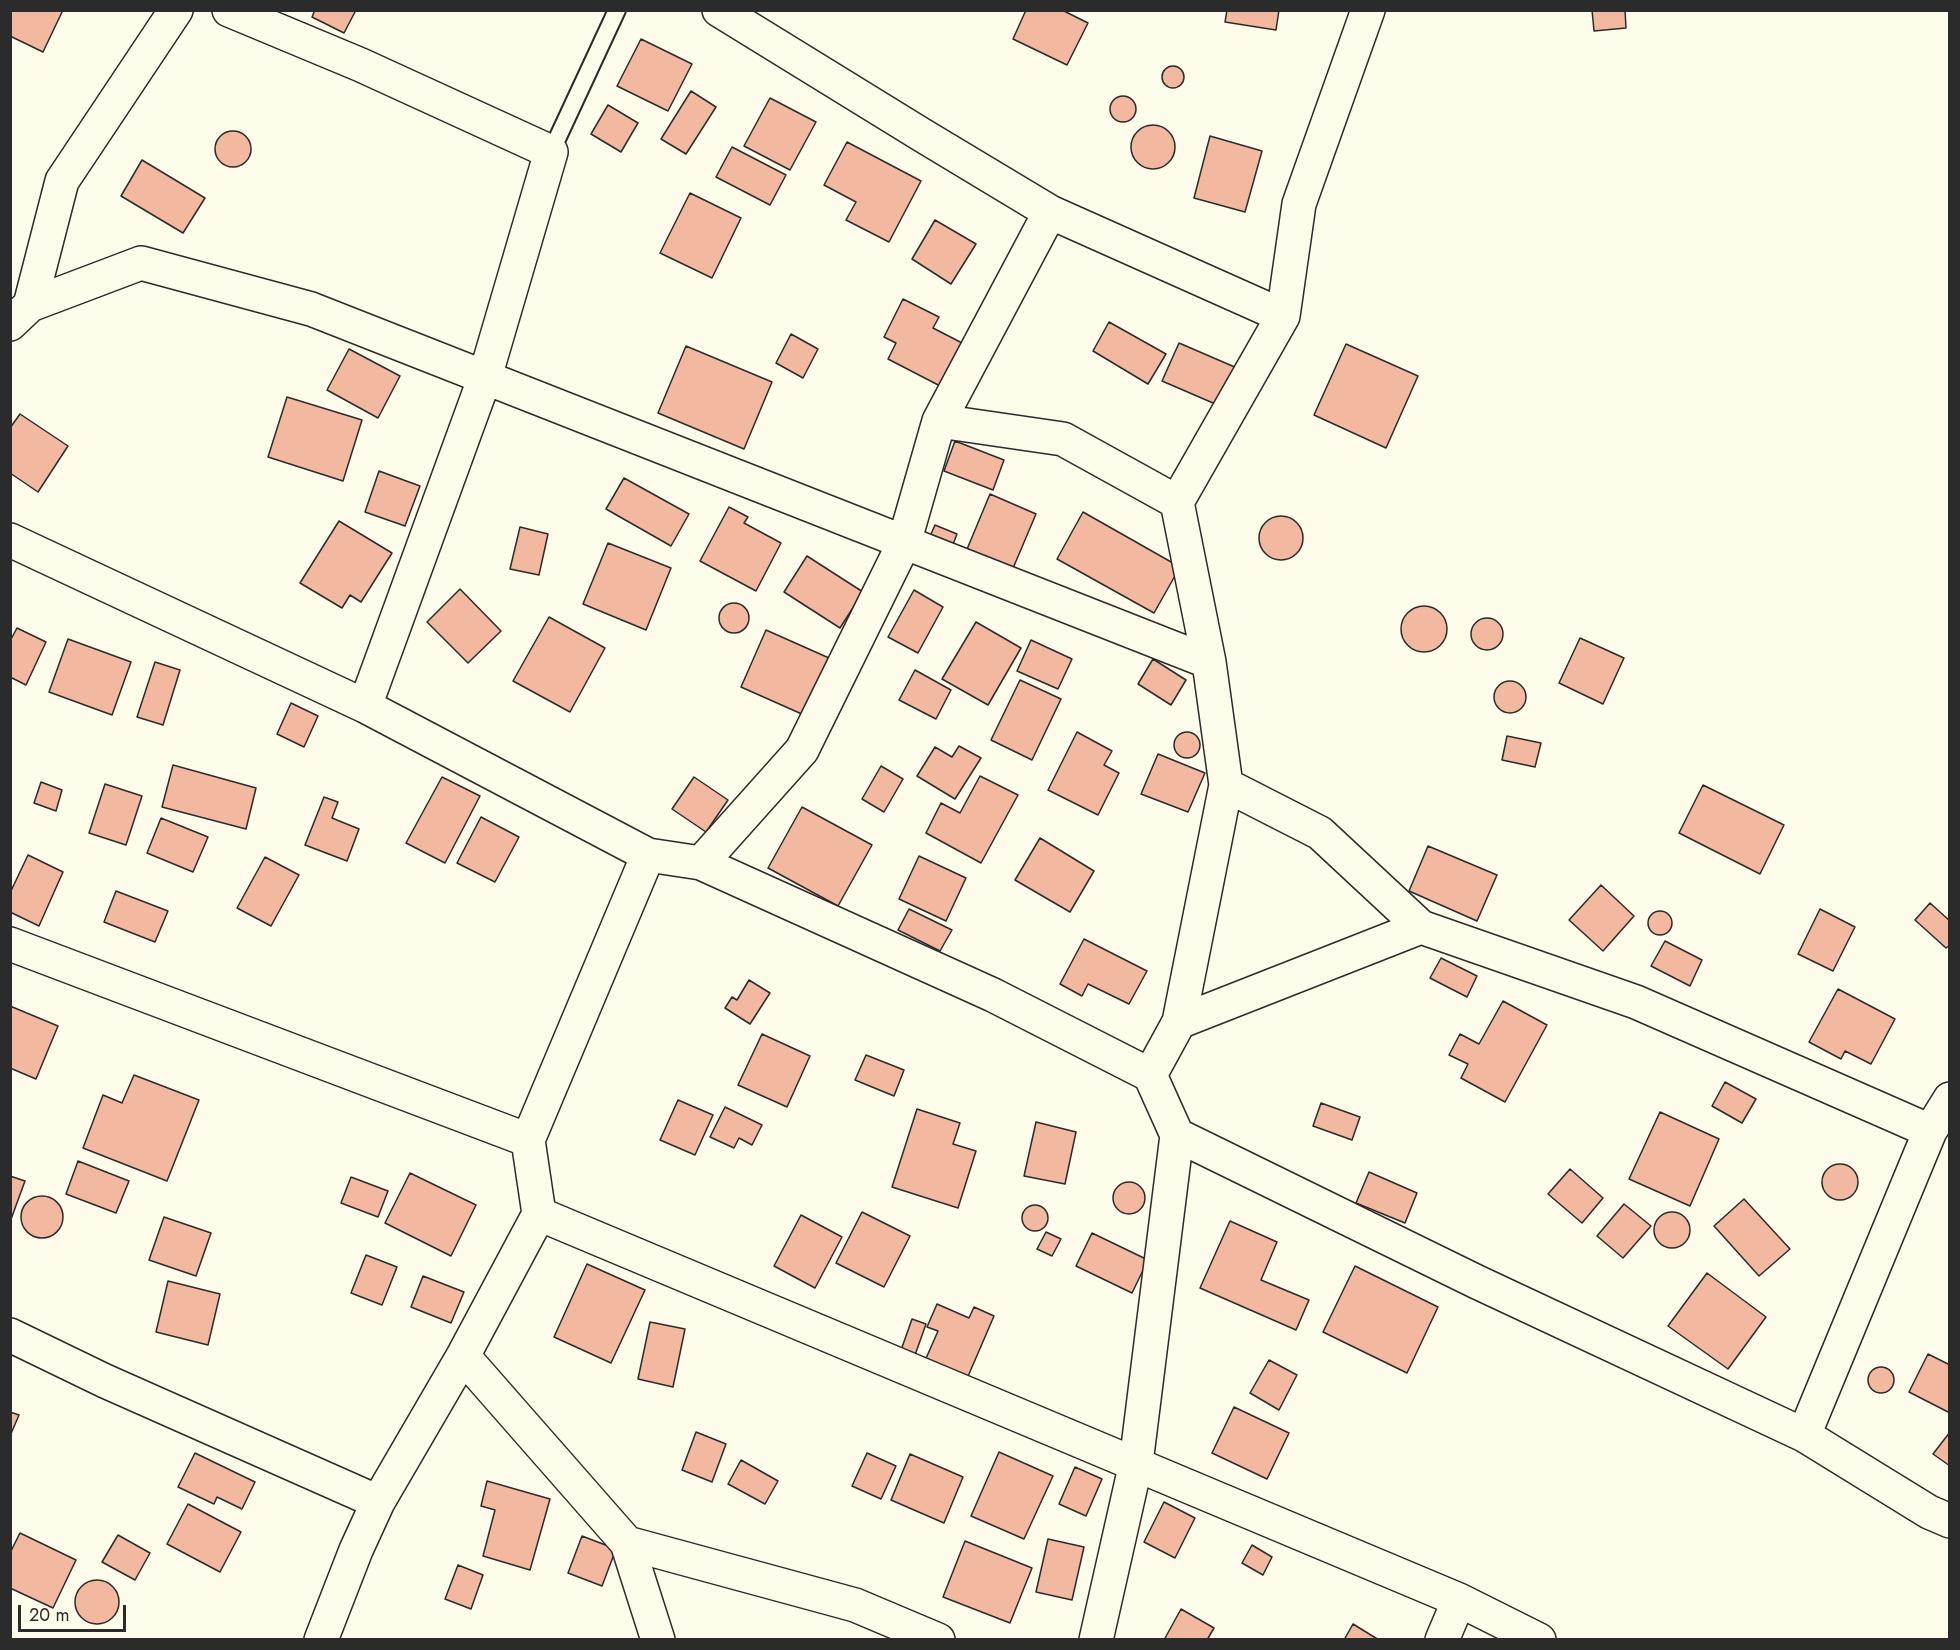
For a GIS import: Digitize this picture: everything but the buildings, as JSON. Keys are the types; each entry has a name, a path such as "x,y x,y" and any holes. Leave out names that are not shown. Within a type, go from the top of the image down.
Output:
{"street":[{"path":"20,314 62,181 176,10"},
{"path":"229,10 361,65 551,152 485,377 365,706"},
{"path":"719,10 1050,212 1283,316"},
{"path":"1150,1075 1179,1022 1226,785 1209,663 1177,502 1283,316 1299,204 1368,10"},
{"path":"701,863 802,750 904,543 939,421 1050,212"},
{"path":"20,314 141,263 311,309 1209,663"},
{"path":"939,421 1063,439 1177,502"},
{"path":"10,540 365,706 648,855 701,863 993,995 1150,1075 1177,1135 1136,1463 1096,1640"},
{"path":"1226,785 1320,833 1421,927 1636,1002 1930,1131"},
{"path":"321,1640 356,1550 378,1502 463,1356 539,1214 528,1140 648,855"},
{"path":"1179,1022 1421,927"},
{"path":"10,944 528,1140"},
{"path":"1804,1435 1930,1131 1950,1099"},
{"path":"1177,1135 1477,1282 1804,1435 1929,1512 1950,1521"},
{"path":"539,1214 1459,1600 1539,1640"},
{"path":"10,1335 105,1381 378,1502"},
{"path":"463,1356 627,1543 658,1640"},
{"path":"627,1543 855,1605 938,1640"},
{"path":"1442,1640 1459,1600"}],"lane":[{"path":"551,152 617,10"}]}
